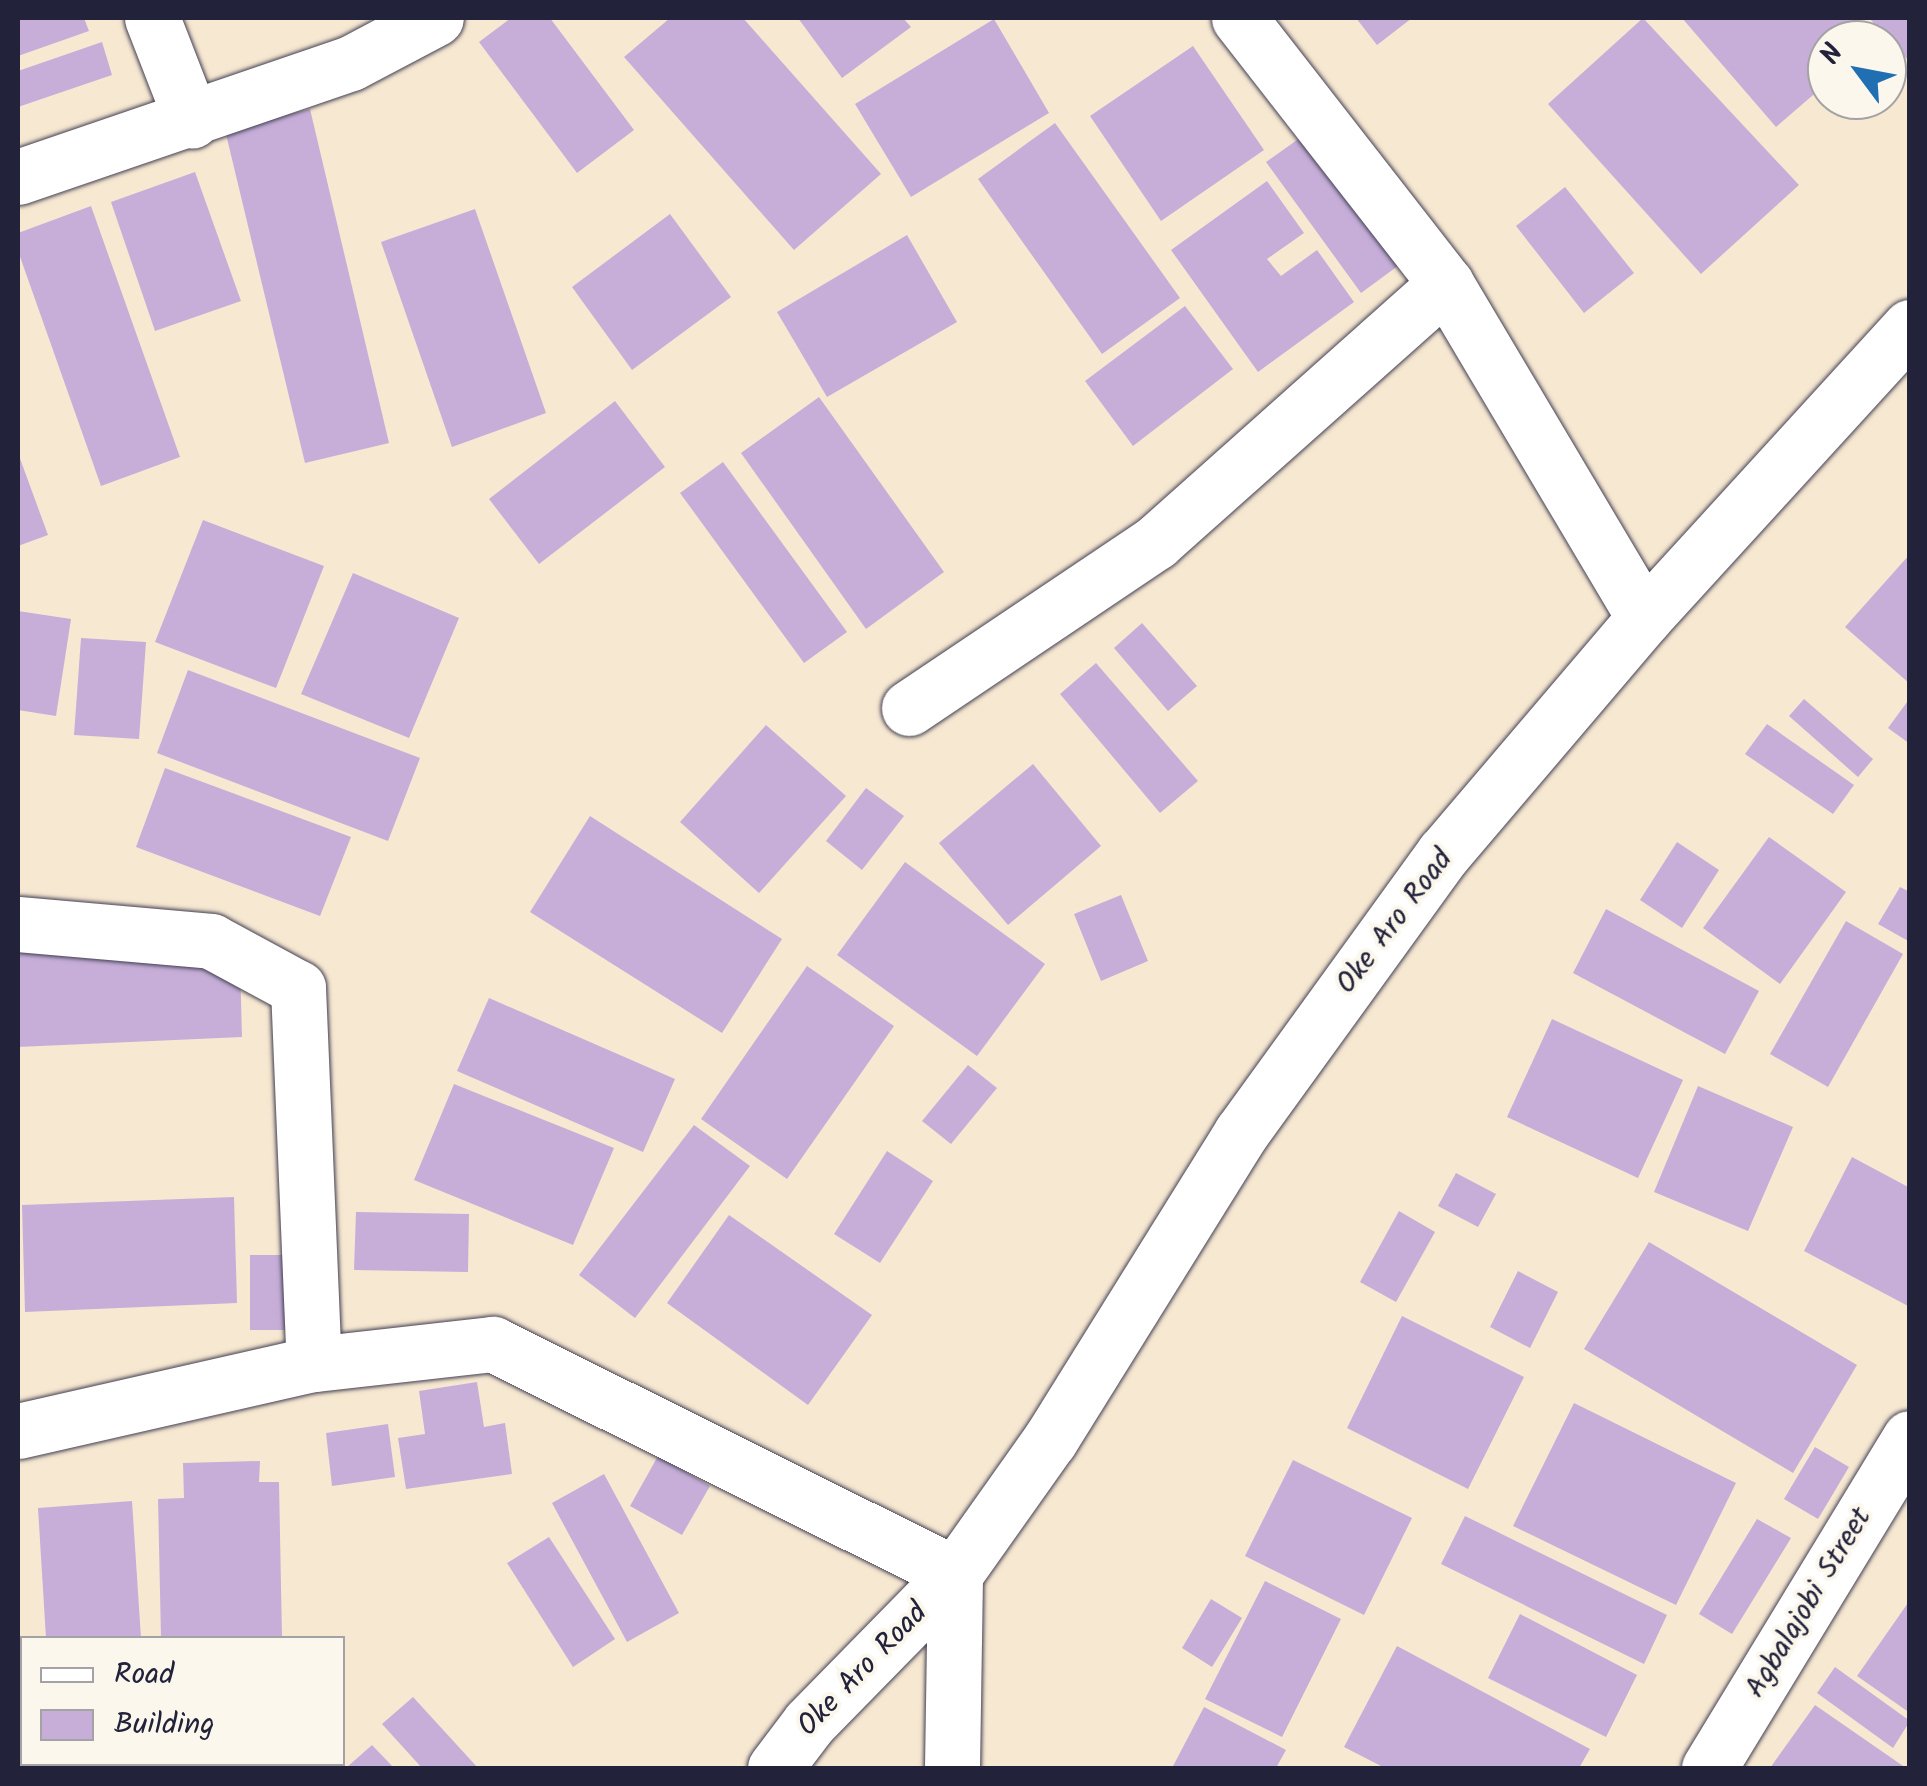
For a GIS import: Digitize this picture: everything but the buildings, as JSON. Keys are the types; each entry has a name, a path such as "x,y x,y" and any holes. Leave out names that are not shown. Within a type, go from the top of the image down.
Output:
{"street":[{"path":"152,18 192,121"},
{"path":"18,177 192,121 352,63 436,18"},
{"path":"1239,18 1446,284 1644,618"},
{"path":"908,708 1156,542 1446,284"},
{"name":"Oke Aro Road","path":"775,1768 809,1723 955,1574 1050,1440 1241,1133 1444,854 1644,618 1910,327"},
{"path":"18,924 211,940 298,988 314,1364"},
{"path":"18,1431 314,1364 494,1344 955,1574"},
{"name":"Agbalajobi Street","path":"1708,1768 1910,1438"},
{"name":"Oke Aro Road","path":"952,1768 955,1574"}]}
